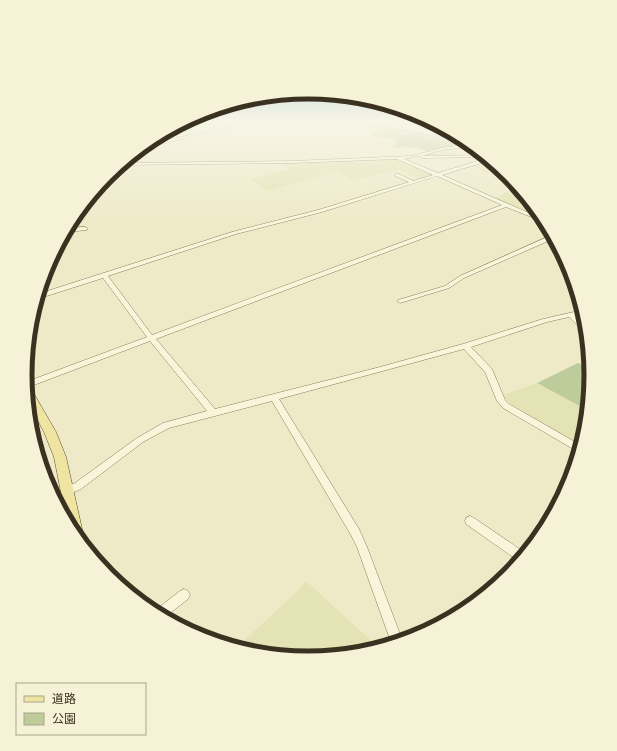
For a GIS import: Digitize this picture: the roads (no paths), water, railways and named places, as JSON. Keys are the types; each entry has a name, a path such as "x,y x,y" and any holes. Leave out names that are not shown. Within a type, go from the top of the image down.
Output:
{"main road":[{"path":"34,404 56,444 73,520"}],"street":[{"path":"131,164 234,164 413,156"},
{"path":"399,157 535,217"},
{"path":"44,295 234,233 320,212 370,195 483,161"},
{"path":"397,175 414,183"},
{"path":"32,383 506,204"},
{"path":"74,230 85,229"},
{"path":"400,301 447,287 462,277 549,238"},
{"path":"105,276 151,338 212,412"},
{"path":"67,491 78,486 159,427 212,412 380,370 466,346 545,320 578,313"},
{"path":"570,314 580,324"},
{"path":"466,346 489,371 501,401 506,406 576,447"},
{"path":"274,397 360,542 395,638"},
{"path":"470,521 519,555"},
{"path":"164,611 184,595"}]}
